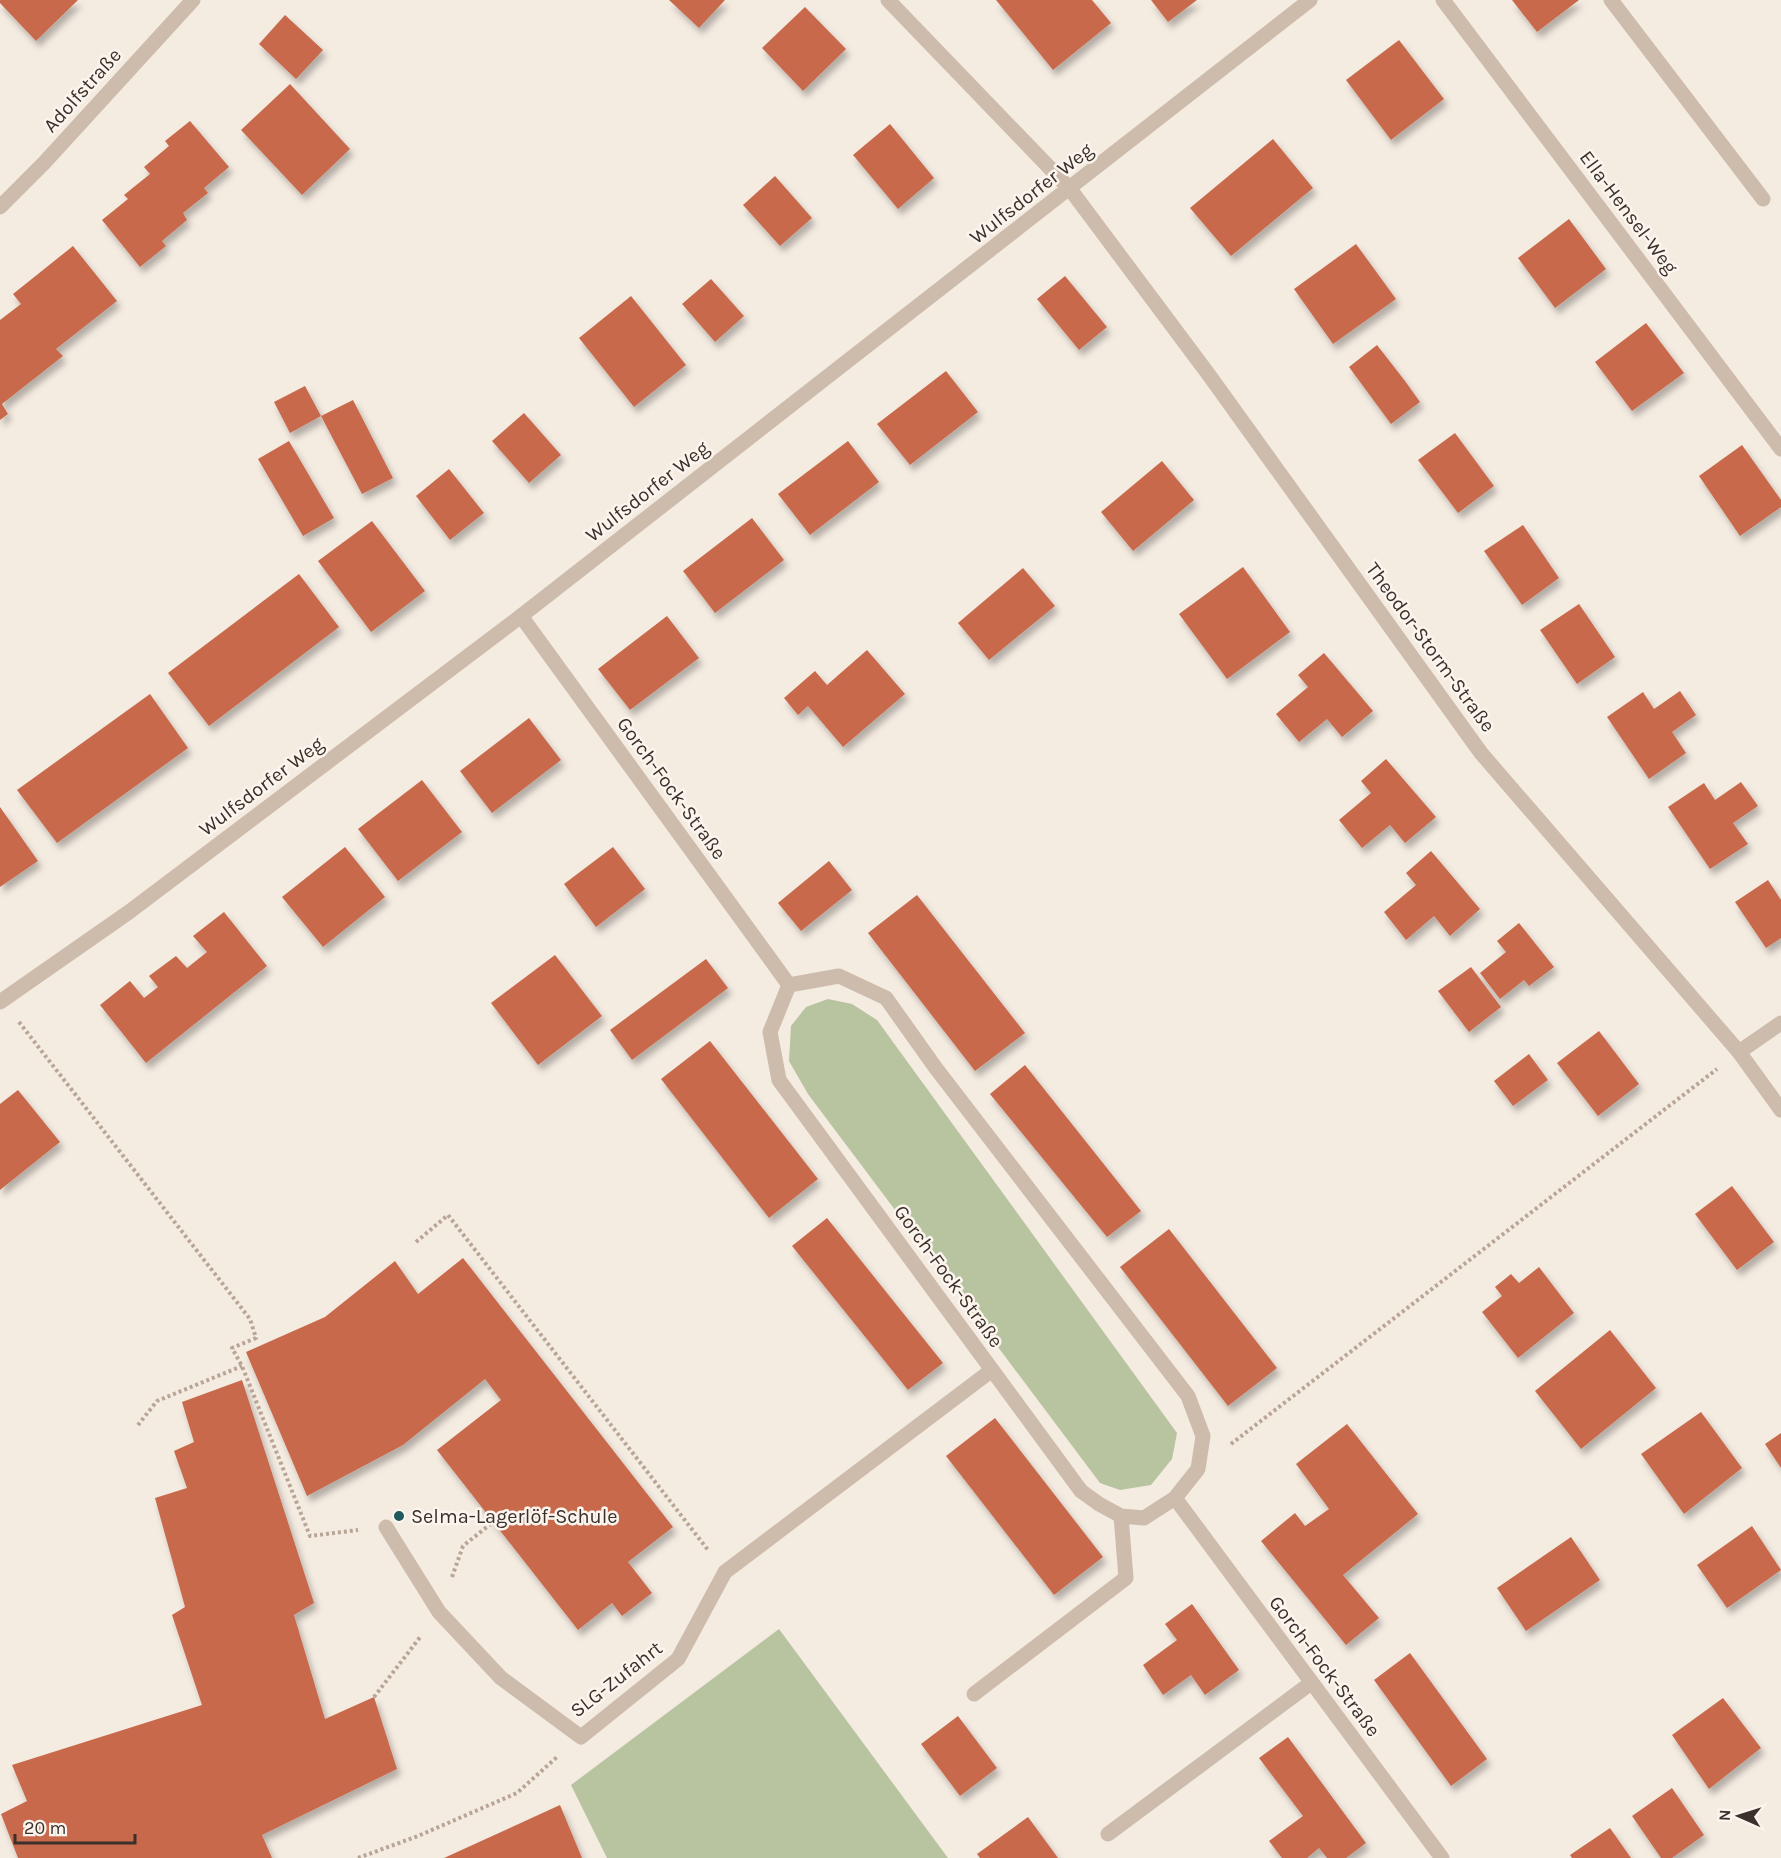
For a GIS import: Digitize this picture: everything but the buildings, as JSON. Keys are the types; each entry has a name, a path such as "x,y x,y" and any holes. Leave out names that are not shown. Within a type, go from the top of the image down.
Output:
{"street":[{"name":"Adolfstraße","path":"0,207 44,163 193,0"},
{"name":"Theodor-Storm-Straße","path":"888,0 1070,189 1209,375 1481,753 1739,1052 1781,1110"},
{"name":"Wulfsdorfer Weg","path":"1,1001 129,912 521,616 1310,0"},
{"name":"Ella-Hensel-Weg","path":"1443,0 1781,449"},
{"path":"1611,0 1763,199"},
{"name":"Gorch-Fock-Straße","path":"521,616 789,984 770,1032 779,1080 1081,1491 1121,1516"},
{"path":"789,984 839,976 886,998 935,1067 1188,1396 1203,1436 1198,1469 1175,1498 1144,1518 1121,1516 1126,1578 974,1694"},
{"path":"1739,1052 1781,1023"},
{"name":"SLG-Zufahrt","path":"386,1527 439,1612 501,1678 581,1737 678,1659 725,1572 993,1370"},
{"name":"Gorch-Fock-Straße","path":"1175,1498 1442,1858"},
{"path":"1108,1834 1311,1683"}],"path":[{"path":"1,1001 250,1319 256,1338 232,1348 242,1366 310,1536 386,1527"},
{"path":"1198,1469 1739,1052"},
{"path":"416,1242 448,1215 725,1572"},
{"path":"138,1425 157,1401 242,1366"},
{"path":"358,1858 418,1836 517,1793 581,1737"}],"green space":[{"path":"828,999 852,1004 877,1020 1177,1433 1172,1459 1151,1485 1120,1490 1100,1483 808,1094 789,1061 791,1026 806,1007"},
{"path":"779,1629 948,1858 607,1858 571,1785"}],"place":[{"name":"Selma-Lagerlöf-Schule","path":"399,1516"}]}
